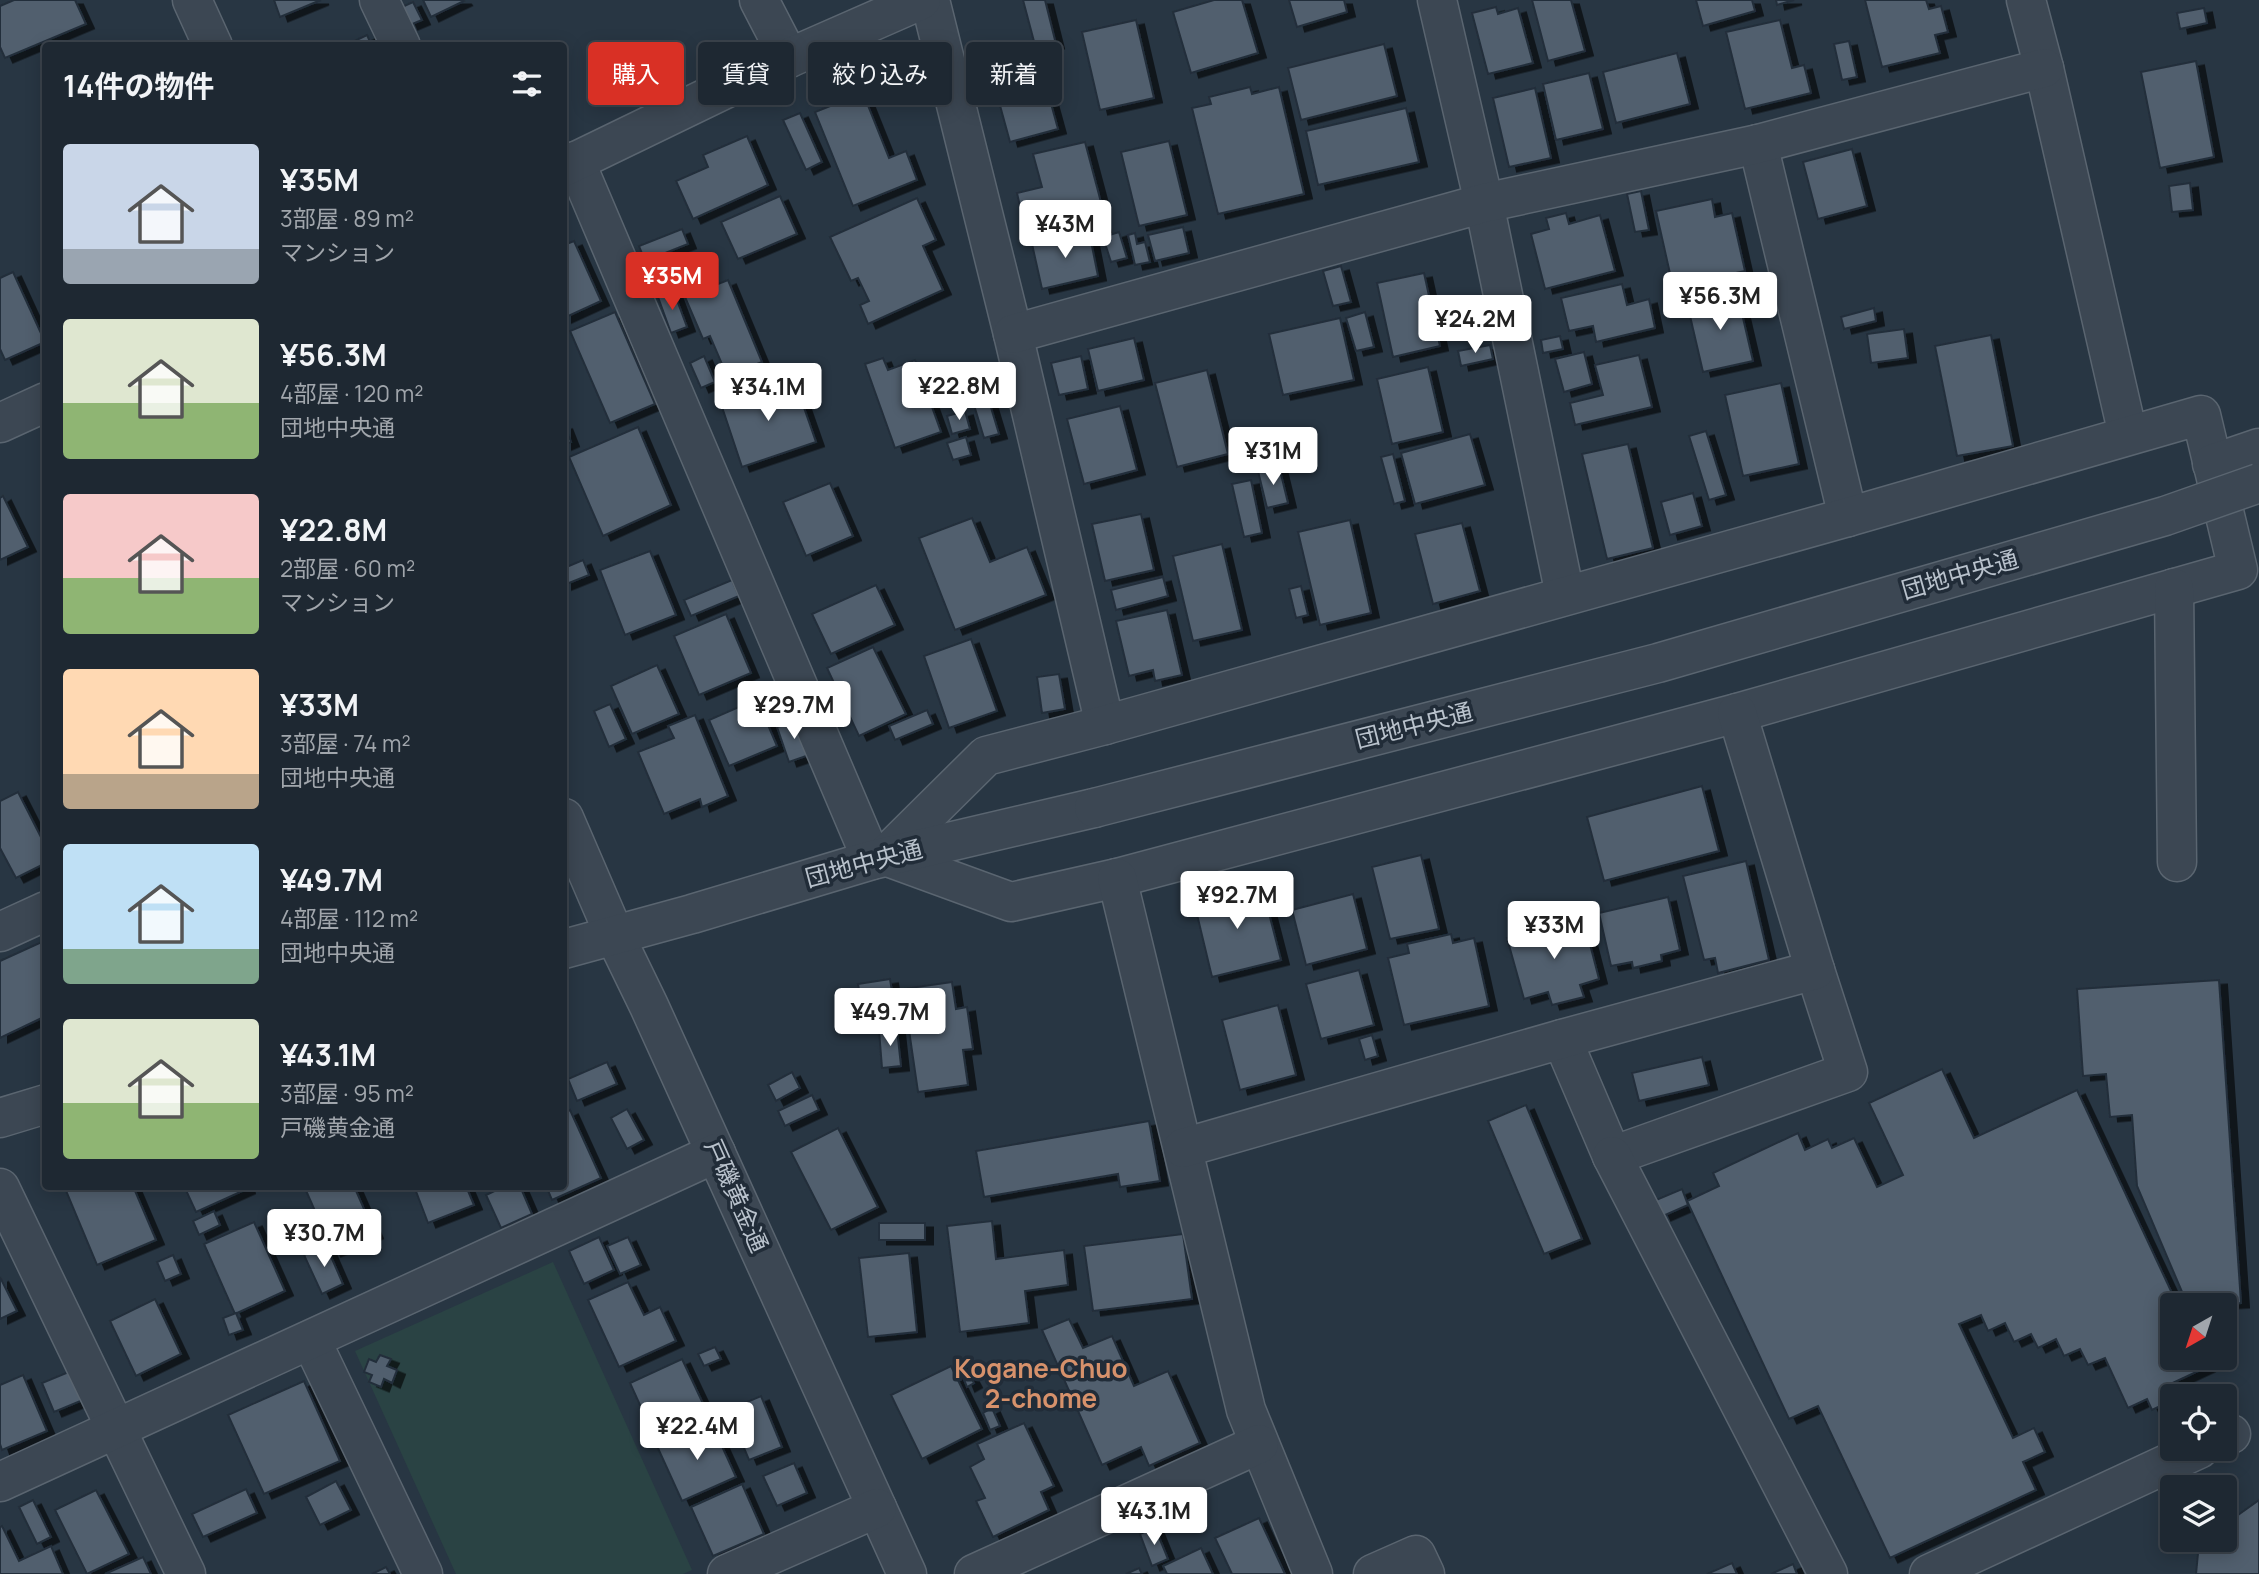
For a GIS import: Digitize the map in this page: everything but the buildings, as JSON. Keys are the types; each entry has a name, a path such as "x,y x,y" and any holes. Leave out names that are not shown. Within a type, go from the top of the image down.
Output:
{"street":[{"path":"192,0 211,42"},
{"path":"379,0 399,42"},
{"path":"760,0 781,42"},
{"path":"794,56 921,0"},
{"path":"930,0 1013,334 1105,725"},
{"path":"1437,0 1484,203 1565,595"},
{"path":"2026,0 2128,435"},
{"path":"1013,334 1484,203 1758,144 2044,68"},
{"path":"698,102 569,164 878,858 1011,902 1117,878 1737,713 2238,570 2201,415 1848,517 986,756 878,858"},
{"path":"1758,144 1848,517"},
{"path":"0,423 42,404"},
{"path":"2212,464 2259,448"},
{"name":"団地中央通","path":"567,948 878,858 1094,808 1658,663 2165,516 2259,483"},
{"path":"2174,589 2177,862"},
{"path":"1612,1156 1848,1072 1737,713"},
{"name":"戸磯黄金通","path":"567,825 614,934 907,1574"},
{"path":"1117,878 1247,1410 1313,1574"},
{"path":"0,932 42,913"},
{"path":"1183,1148 1815,970"},
{"path":"1562,1040 1612,1156 1828,1574"},
{"path":"0,1118 42,1105"},
{"path":"0,1482 716,1153"},
{"path":"0,1188 186,1574"},
{"path":"311,1340 423,1574"},
{"path":"974,1574 1259,1444"},
{"path":"1929,1574 2173,1461"},
{"path":"727,1574 877,1508"},
{"path":"1373,1574 1416,1555 1424,1574"}],"green space":[{"path":"553,1262 692,1570 683,1574 456,1574 355,1351"}],"district":[{"name":"Kogane-Chuo 2-chome","path":"1041,1384"}]}
